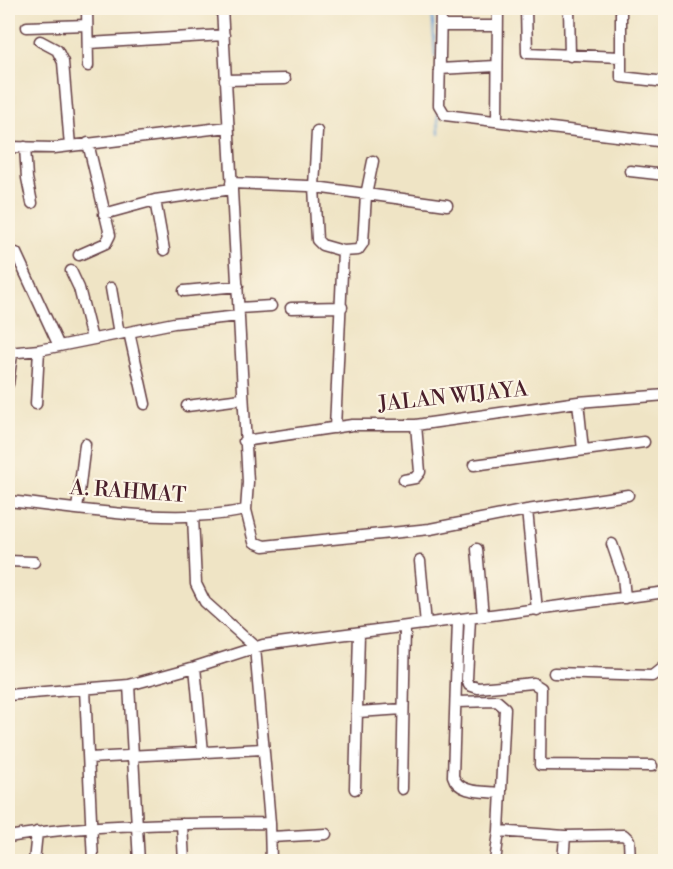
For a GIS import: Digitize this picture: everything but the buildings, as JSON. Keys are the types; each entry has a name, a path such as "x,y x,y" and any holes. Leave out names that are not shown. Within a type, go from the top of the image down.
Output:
{"street":[{"path":"87,8 88,66"},
{"path":"222,8 239,312 246,510 253,540 258,546 430,529 527,510 628,495"},
{"path":"441,8 440,105 445,115 666,142"},
{"path":"497,121 498,8"},
{"path":"526,8 527,53 620,57"},
{"path":"569,8 570,56"},
{"path":"621,8 620,74 623,79 666,82"},
{"path":"27,27 87,25"},
{"path":"442,26 497,26"},
{"path":"89,43 224,35"},
{"path":"40,41 57,50 63,62 70,146"},
{"path":"439,69 496,66"},
{"path":"225,80 285,79"},
{"path":"8,147 70,146 228,127"},
{"path":"317,131 314,186 317,240 322,245 343,251 358,250 362,247 366,195 373,161"},
{"path":"79,255 109,241 110,227 104,214 88,143"},
{"path":"25,147 27,178 32,203"},
{"path":"630,171 666,175"},
{"path":"104,214 155,200 231,186 314,186 447,205"},
{"path":"155,200 164,250"},
{"path":"335,428 343,251"},
{"path":"16,253 59,346"},
{"path":"71,271 80,288 92,339"},
{"path":"184,291 237,286"},
{"path":"111,288 145,404"},
{"path":"8,384 10,354 271,306"},
{"path":"291,308 342,307"},
{"path":"36,404 39,350"},
{"name":"JALAN WIJAYA","path":"244,441 335,428 416,424 578,402 666,395"},
{"path":"187,406 242,399"},
{"path":"578,402 583,450"},
{"path":"404,480 415,478 420,472 416,424"},
{"path":"474,465 644,442"},
{"path":"77,509 85,444"},
{"name":"A. RAHMAT","path":"8,501 77,509 193,516 220,515 246,510"},
{"path":"527,510 537,610"},
{"path":"193,516 196,584 205,602 255,647 271,861"},
{"path":"612,544 623,576 625,598"},
{"path":"477,549 483,616"},
{"path":"8,561 34,562"},
{"path":"420,561 426,624"},
{"path":"8,695 129,685 195,668 255,647 666,592"},
{"path":"470,618 466,679 471,686 483,688 533,683 541,688 540,765 652,766"},
{"path":"458,620 455,782 468,789 501,793"},
{"path":"402,789 405,627"},
{"path":"355,789 359,633"},
{"path":"554,673 652,676 666,665"},
{"path":"195,668 203,752"},
{"path":"129,685 139,861"},
{"path":"85,689 93,861"},
{"path":"456,702 497,701 504,704 499,831 495,861"},
{"path":"358,712 403,709"},
{"path":"89,758 263,749"},
{"path":"8,836 37,832 182,824 270,824"},
{"path":"182,824 184,861"},
{"path":"499,831 565,836 624,835 630,840 630,861"},
{"path":"34,861 37,832"},
{"path":"271,837 326,834"},
{"path":"563,861 565,836"}],"waterway":[{"path":"432,8 435,56"},
{"path":"438,113 439,134"}]}
